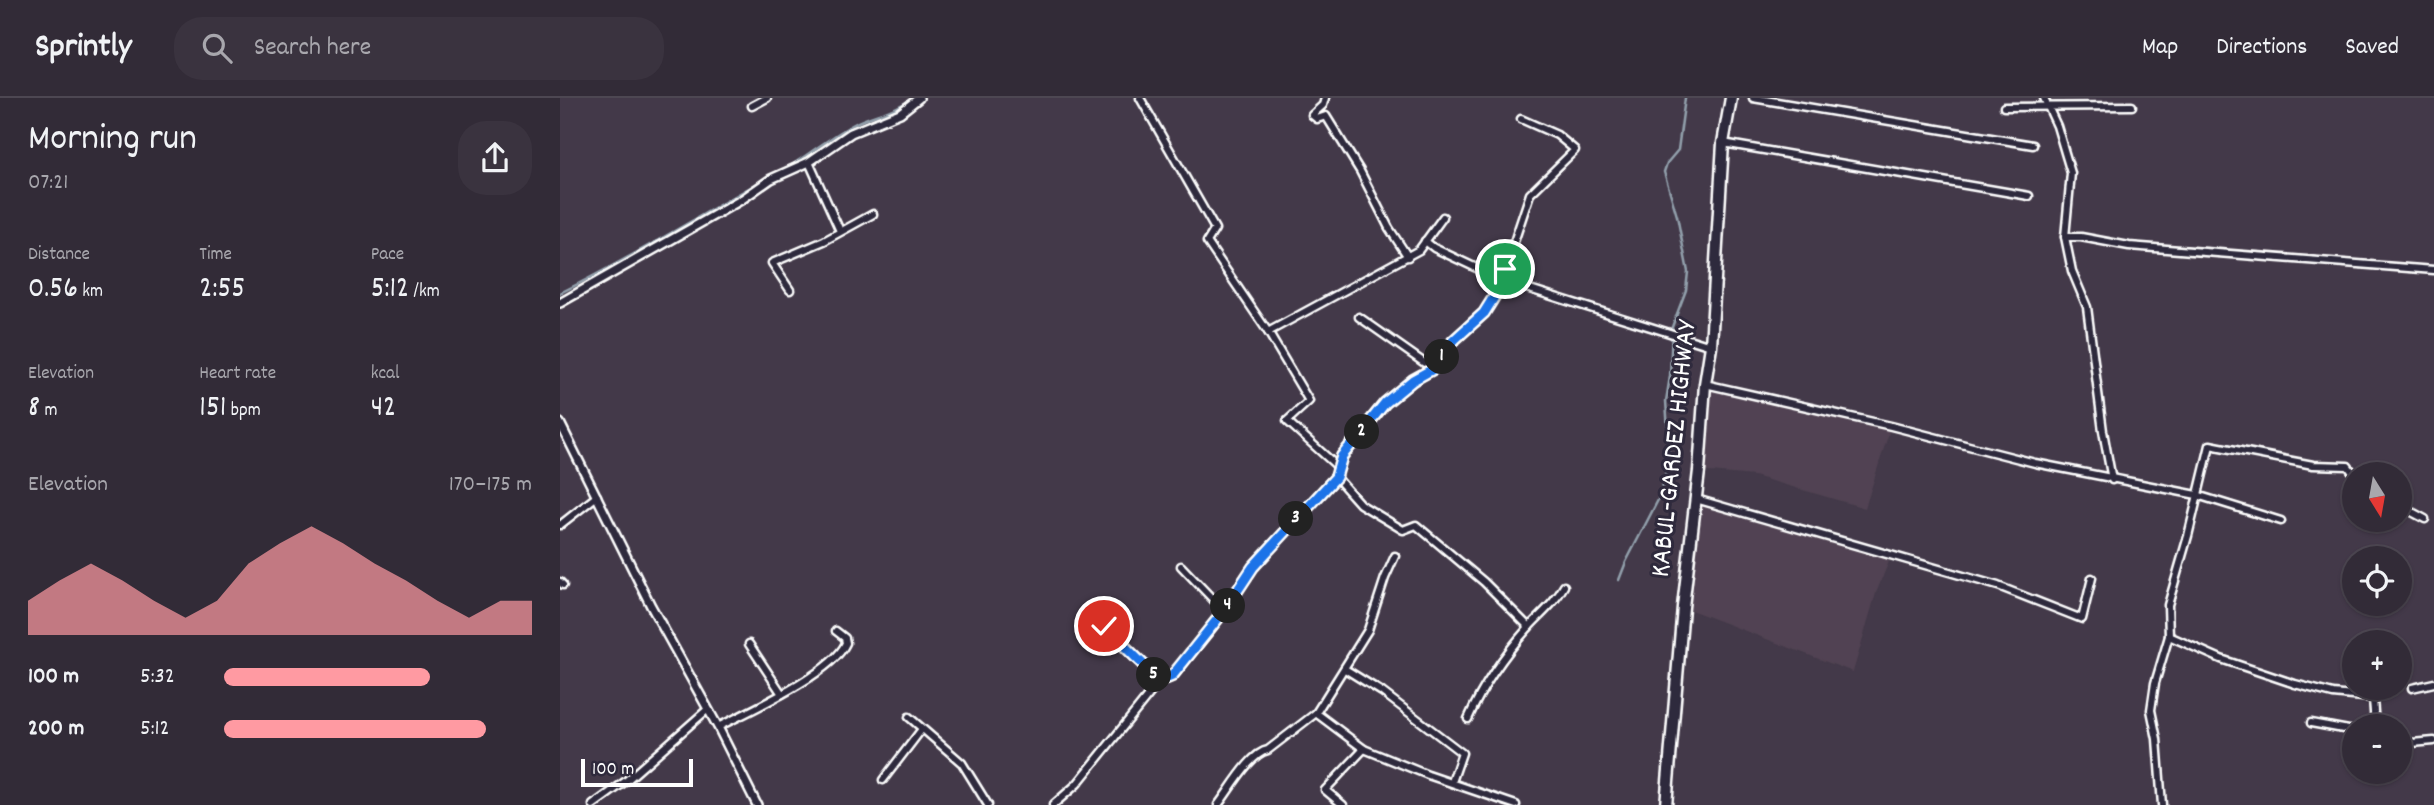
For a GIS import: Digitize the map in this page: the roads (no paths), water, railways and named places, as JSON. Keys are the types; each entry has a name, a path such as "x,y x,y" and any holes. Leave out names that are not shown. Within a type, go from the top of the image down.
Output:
{"highway":[{"name":"KABUL-GARDEZ HIGHWAY","path":"1666,805 1682,607 1696,499 1705,384 1712,346 1723,143 1731,98"}],"street":[{"path":"752,106 766,98"},
{"path":"560,303 741,200 771,179 809,162 851,132 900,113 919,98"},
{"path":"1140,98 1215,229 1208,242 1269,332 1309,401 1287,421 1339,468"},
{"path":"1325,98 1323,105 1312,115 1317,119 1325,116 1360,171 1389,228 1408,257"},
{"path":"1753,98 2033,145"},
{"path":"2046,102 2057,126 2071,173 2065,237 2071,271 2087,307 2112,480"},
{"path":"2004,107 2046,102 2132,106"},
{"path":"1053,805 1077,784 1160,681 1172,676 1224,611 1253,567 1336,477 1342,456 1385,403 1413,380 1433,369 1453,341 1484,313 1504,281 1505,269 1530,194 1576,150 1557,135 1521,118"},
{"path":"1723,143 2029,196"},
{"path":"809,162 840,231"},
{"path":"790,290 772,263 824,241 873,214"},
{"path":"1269,332 1419,250 1443,217"},
{"path":"2065,237 2142,247 2434,270"},
{"path":"1425,241 1434,248 1504,281 1712,346"},
{"path":"1359,317 1433,369"},
{"path":"1705,384 1891,426 2035,463 2197,495 2281,521"},
{"path":"560,423 652,606 757,805"},
{"path":"2162,805 2157,739 2151,710 2155,682 2169,636 2168,605 2210,445 2313,465 2342,466"},
{"path":"1336,477 1360,505 1403,530 1416,525 1484,582 1529,627"},
{"path":"560,525 597,496"},
{"path":"1696,499 1998,586 2082,619 2092,578"},
{"path":"2412,512 2425,519"},
{"path":"1218,805 1240,774 1261,751 1268,750 1317,713 1368,630 1395,556"},
{"path":"1181,565 1224,611"},
{"path":"1468,719 1482,688 1529,627 1556,601 1564,586"},
{"path":"1104,626 1160,681"},
{"path":"718,727 782,694 827,664 844,648 845,639 836,631"},
{"path":"2169,636 2221,659 2295,684 2333,694 2373,698 2374,714"},
{"path":"749,644 782,694"},
{"path":"1345,669 1382,692 1462,753 1452,782"},
{"path":"2412,688 2434,683"},
{"path":"593,805 708,709"},
{"path":"1317,713 1364,749 1428,775 1516,805"},
{"path":"909,717 962,763 988,805"},
{"path":"2311,723 2342,729"},
{"path":"883,780 922,729"},
{"path":"2413,743 2434,741"},
{"path":"1343,805 1325,790 1364,749"}],"waterway":[{"path":"782,171 852,125 898,107 912,98"},
{"path":"1619,580 1658,500 1665,478 1669,446 1666,401 1672,327 1686,290 1688,272 1677,216 1664,172 1667,163 1678,150 1685,98"},
{"path":"560,293 763,180"}]}
